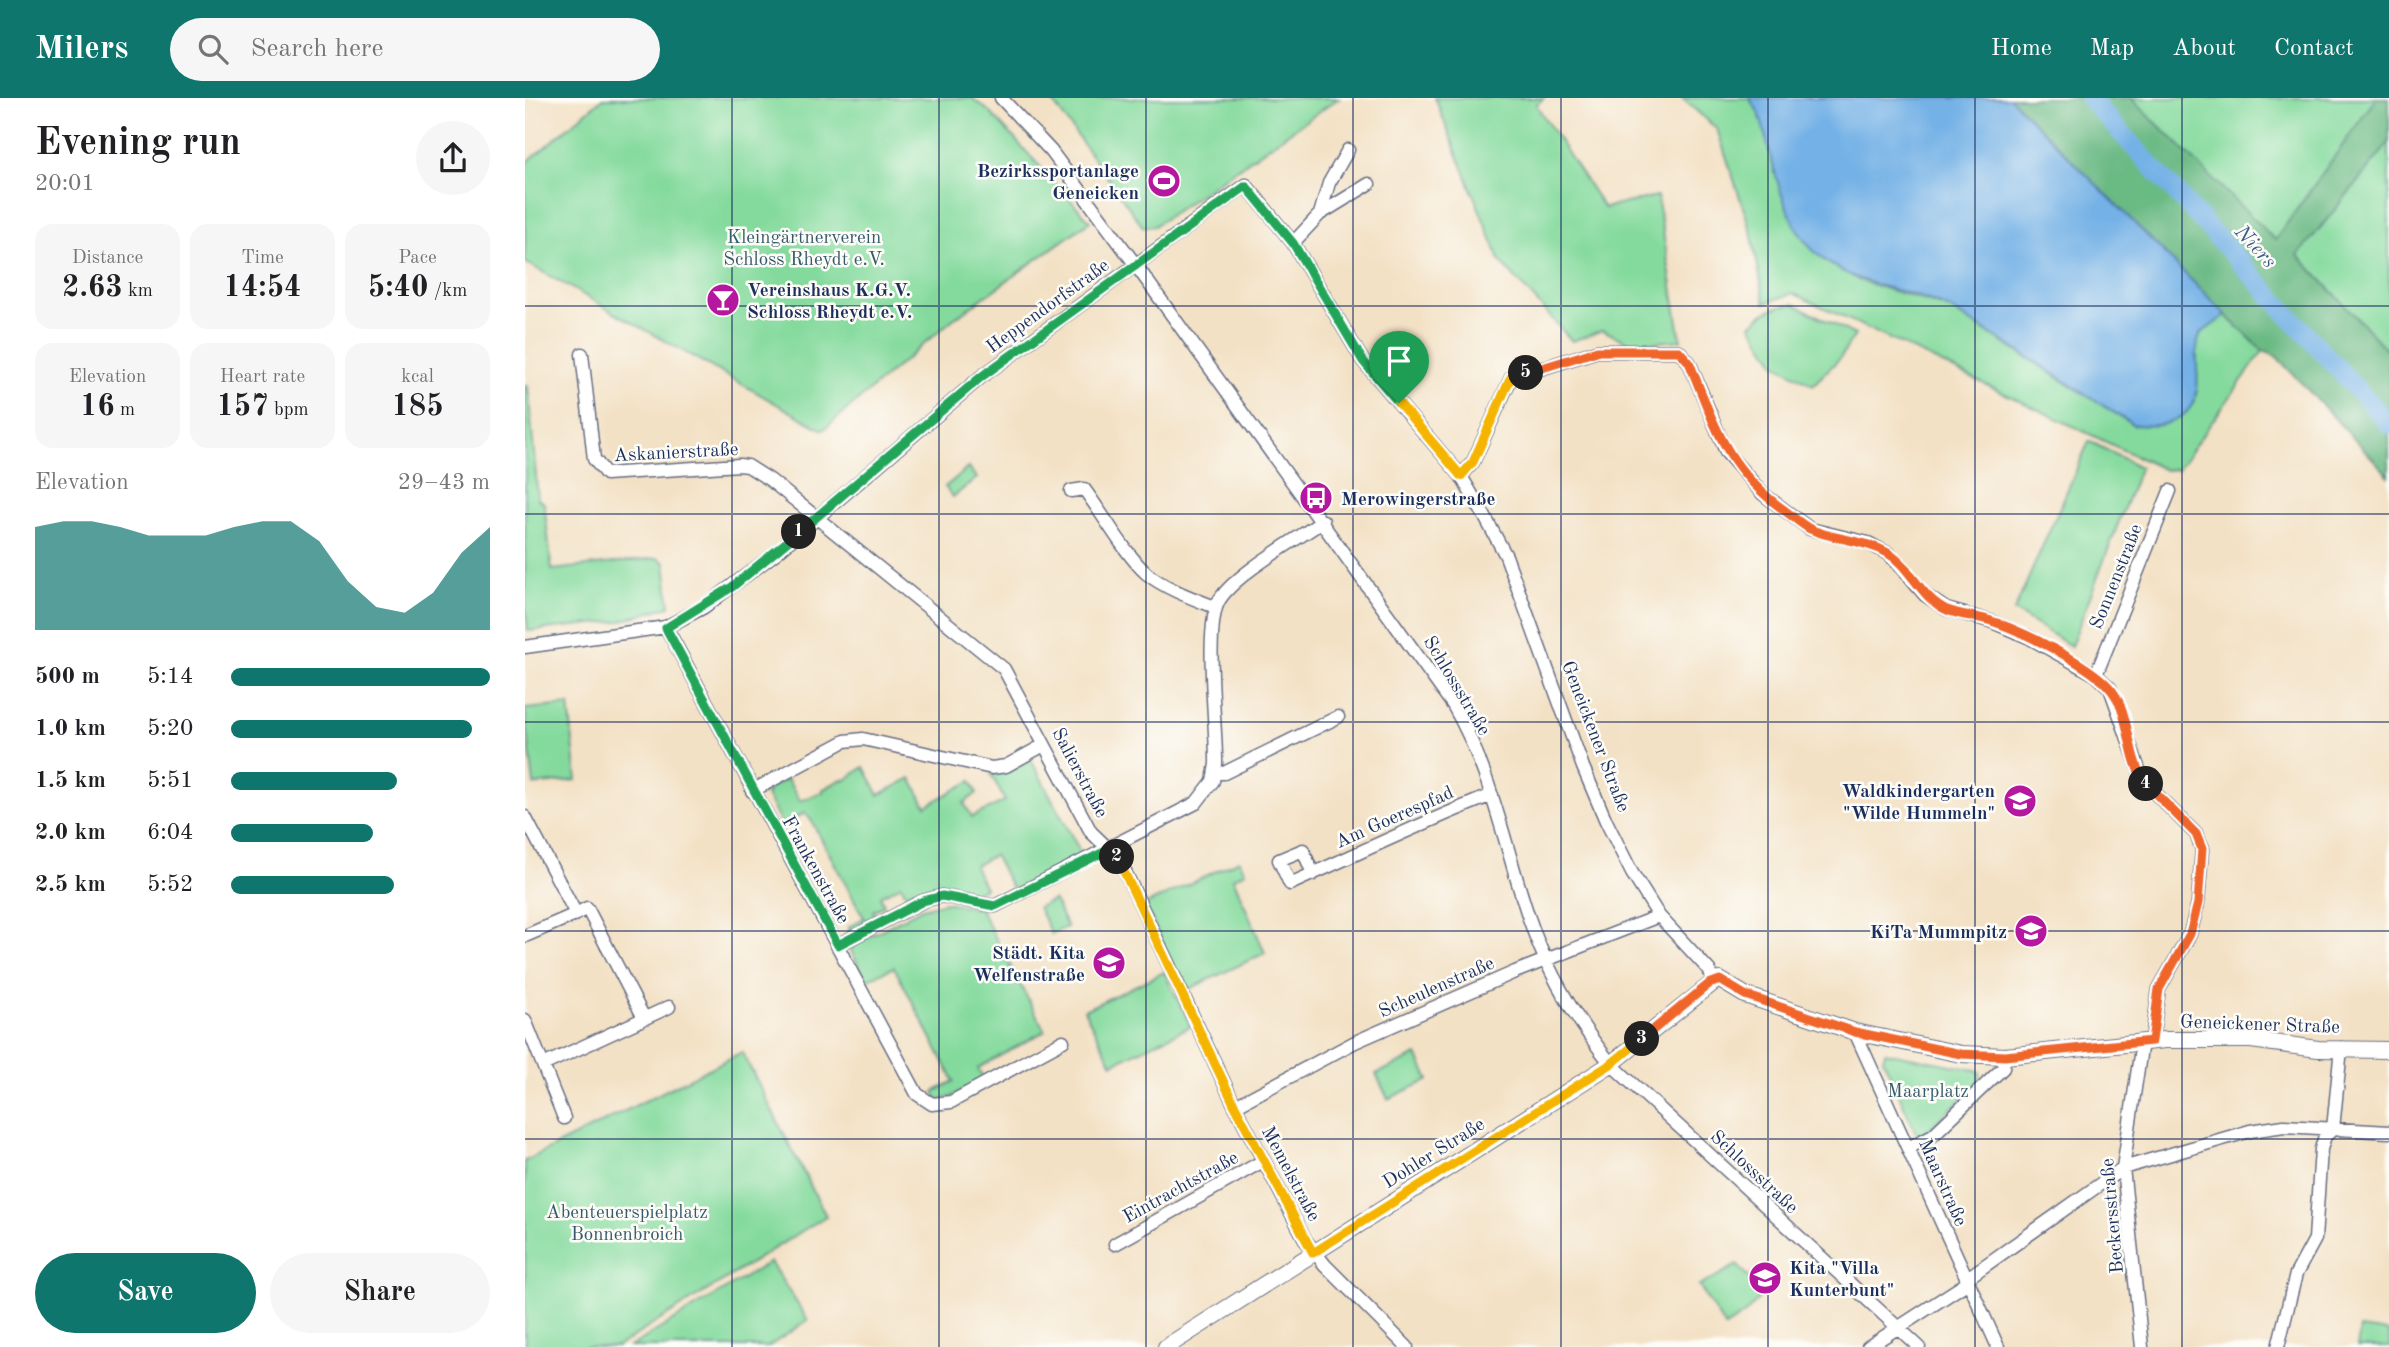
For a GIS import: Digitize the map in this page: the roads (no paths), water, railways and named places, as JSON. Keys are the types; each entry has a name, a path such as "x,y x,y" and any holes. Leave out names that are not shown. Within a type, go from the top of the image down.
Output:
{"main road":[{"name":"Geneickener Straße","path":"1714,982 1725,982 1745,995 1855,1032 1961,1054 2005,1056 2147,1041 2252,1040 2318,1049 2389,1050"},
{"name":"Dohler Straße","path":"1166,1347 1611,1064 1714,982"}],"street":[{"name":"Schlossstraße","path":"1001,98 1051,150 1136,264 1453,705 1470,734 1492,795 1545,961 1568,1005 1611,1064 1919,1347"},
{"path":"1320,214 1328,183 1348,150"},
{"path":"1293,243 1320,214 1369,184"},
{"name":"Geneickener Straße","path":"1136,264 1246,186 1293,243 1363,361 1461,476 1506,556 1606,821 1632,873 1659,916 1709,970 1714,982"},
{"name":"Heppendorfstraße","path":"525,647 666,628 732,587 981,377 1136,264"},
{"path":"1461,476 1473,462 1511,377 1597,351 1679,351 1689,362 1726,452 1763,494 1810,529 1868,543 1889,554 1925,594 1946,610 1990,621 2028,636 2096,675 2110,688 2119,706 2143,781 2196,834 2202,849 2198,903 2190,934 2159,989 2147,1041"},
{"name":"Askanierstraße","path":"582,354 594,459 606,474 748,466 816,517"},
{"path":"1071,491 1084,489 1145,572 1187,596 1215,607"},
{"name":"Sonnenstraße","path":"2096,675 2170,491"},
{"name":"Salierstraße","path":"816,517 1004,669 1091,832 1119,859 1235,1106"},
{"path":"838,945 923,901 942,896 995,906 1188,809 1202,797 1215,774 1212,627 1215,607 1237,581 1323,521"},
{"name":"Frankenstraße","path":"666,628 918,1094 932,1104 951,1102 1063,1041"},
{"path":"1215,774 1224,773 1338,717"},
{"path":"752,791 845,741 875,741 992,768 1006,766 1045,745"},
{"name":"Am Goerespfad","path":"1313,874 1409,832 1432,818 1492,795"},
{"path":"525,817 576,914"},
{"path":"525,936 587,908 644,1018"},
{"name":"Scheulenstraße","path":"1235,1106 1355,1042 1659,916"},
{"path":"543,1065 669,1007"},
{"path":"525,1020 564,1118"},
{"name":"Maarstraße","path":"1855,1032 1998,1347"},
{"name":"Beckersstraße","path":"2142,1347 2123,1168 2147,1041"},
{"path":"2278,1347 2296,1274 2315,1238 2321,1149 2325,1136 2333,1129 2341,1048"},
{"path":"1908,1149 1933,1135 2003,1068 2005,1056"},
{"name":"Memelstraße","path":"1235,1106 1313,1253 1407,1347"},
{"path":"1868,1347 1967,1281 2123,1168 2250,1131 2284,1126 2389,1132"},
{"name":"Eintrachtstraße","path":"1115,1244 1263,1161"}],"water":[{"path":"1749,98 2010,98 2226,315 2200,334 2197,348 2197,389 2189,409 2182,416 2163,424 2132,424 1951,310 1859,279 1825,261 1810,247 1791,218 1778,183 1759,113"}],"waterway":[{"name":"Niers","path":"2089,98 2389,424"}],"place":[{"name":"Bezirkssportanlage Geneicken","path":"1164,181"},
{"name":"Vereinshaus K.G.V. Schloss Rheydt e.V.","path":"723,300"},
{"name":"Merowingerstraße","path":"1316,498"},
{"name":"Waldkindergarten \"Wilde Hummeln\"","path":"2020,801"},
{"name":"KiTa Mummpitz","path":"2031,931"},
{"name":"Städt. Kita Welfenstraße","path":"1109,963"},
{"name":"Kita \"Villa Kunterbunt\"","path":"1765,1278"}],"park label":[{"name":"Kleingärtnerverein Schloss Rheydt e.V.","path":"804,247"},
{"name":"Maarplatz","path":"1928,1090"},
{"name":"Abenteuerspielplatz Bonnenbroich","path":"627,1222"}]}
